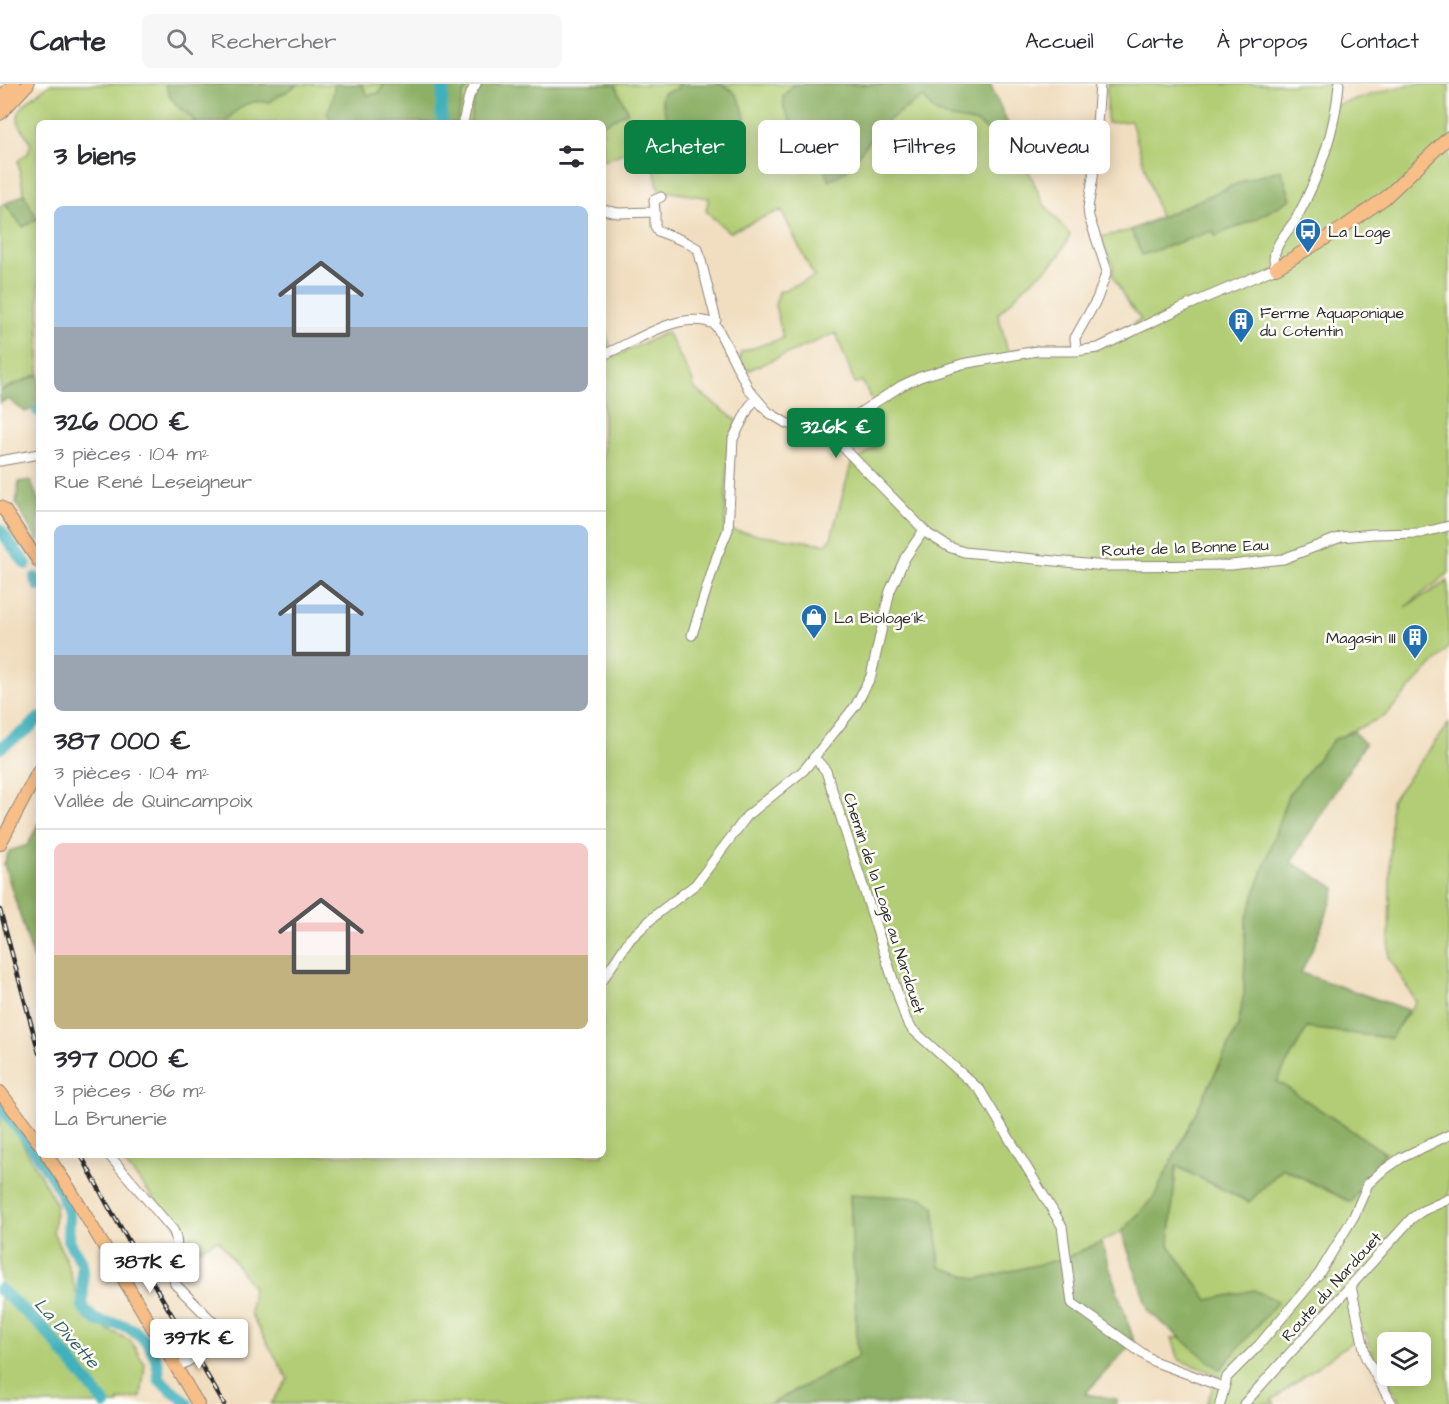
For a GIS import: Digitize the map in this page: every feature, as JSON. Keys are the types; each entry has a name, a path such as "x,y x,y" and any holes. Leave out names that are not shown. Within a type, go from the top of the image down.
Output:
{"main road":[{"path":"0,98 14,84"},
{"path":"0,114 28,84"},
{"path":"1276,268 1341,229 1385,198 1449,137"},
{"path":"0,507 36,558"},
{"path":"0,844 36,776"},
{"path":"0,1092 36,1139"},
{"path":"49,1158 82,1209 198,1404"}],"street":[{"path":"464,120 469,96 476,84"},
{"path":"1076,351 1075,338 1097,299 1107,270 1088,208 1093,177 1100,84"},
{"path":"606,354 681,321 698,320 714,324 755,400 768,412 786,423 831,438 842,424 891,392 932,372 962,364 1037,351 1091,350 1105,345 1179,309 1276,268 1273,262 1276,249 1295,220 1325,153 1334,121 1340,84"},
{"path":"661,197 654,200 655,226 658,231 684,241 699,250 716,320 714,324"},
{"path":"606,211 618,213 655,212"},
{"path":"692,635 717,556 728,530 733,439 755,400"},
{"name":"Route de la Bonne Eau","path":"831,438 856,459 924,530 949,547 975,554 1094,565 1260,563 1290,556 1341,537 1421,532 1449,526"},
{"path":"0,461 36,455"},
{"path":"606,974 638,930 696,884 747,816 804,770 856,705 871,676 890,591 899,571 924,530"},
{"name":"Chemin de la Loge au Nardouet","path":"814,757 826,771 906,1020 912,1029 980,1090 1062,1226 1072,1303 1153,1361 1223,1387"},
{"path":"1221,1404 1227,1377 1259,1345 1319,1274 1353,1216 1368,1184 1401,1158 1449,1135"},
{"path":"112,1158 173,1230 177,1239 173,1274 175,1284 216,1325 215,1339 209,1349 176,1368"},
{"name":"Route du Nardouet","path":"1244,1404 1412,1218 1449,1199"},
{"path":"1351,1286 1366,1358 1392,1404"}],"green space":[{"path":"50,84 990,84 1006,120 989,120 989,174 1030,174 1043,203 1070,235 1059,256 998,314 1008,352 1038,345 1091,343 1121,332 1141,319 1127,302 1113,276 1113,266 1101,237 1131,230 1160,218 1131,121 1110,123 1110,120 1107,120 1107,84 1332,84 1329,107 1409,84 1449,84 1449,573 1405,607 1448,581 1449,647 1385,716 1333,740 1246,920 1244,994 1238,1027 1154,1197 1122,1232 1066,1258 979,1280 940,1267 934,1207 850,1194 858,1357 771,1404 271,1404 288,1379 250,1313 253,1288 218,1239 189,1255 181,1245 180,1230 120,1158 606,1158 606,334 614,357 667,332 693,381 694,388 737,421 728,447 725,526 733,531 826,544 831,538 852,461 861,458 877,445 861,421 876,408 862,381 855,384 836,333 744,372 739,363 741,352 783,338 775,305 779,292 814,277 781,210 729,232 706,211 709,198 659,190 655,174 746,174 746,120 624,120 624,153 606,160 606,120 36,120 36,219 24,194 18,161 28,153 31,144 20,126 18,117 23,106"},
{"path":"165,84 299,84 269,102 262,101 244,105 228,120 192,120 179,108"},
{"path":"335,84 361,84 368,95 379,93 384,84 470,84 463,95 458,120 331,120 327,113"},
{"path":"483,84 615,84 628,112 606,123 606,120 470,120 474,98"},
{"path":"677,84 719,84 728,87 739,100 745,120 667,120 661,99 663,93 678,88"},
{"path":"794,84 990,84 1006,120 989,120 989,132 977,123 977,120 962,120 935,112 923,97 888,120 872,120 872,137 860,153 860,120 790,120 784,108 783,96"},
{"path":"1281,170 1291,199 1254,220 1215,236 1213,231 1142,255 1131,230 1248,179"},
{"path":"827,174 841,174 829,181"},
{"path":"24,194 36,220 23,227 5,204"},
{"path":"5,204 23,227 36,219 36,375 0,391 0,206"},
{"path":"36,375 36,408 25,412 8,399 0,403 0,391"},
{"path":"30,480 36,495 36,539 16,503 19,482"},
{"path":"1449,723 1449,1404 1401,1404 1390,1386 1431,1386 1431,1332 1377,1332 1377,1363 1365,1332 1272,1400 1275,1404 1206,1404 1218,1375 1179,1360 1172,1338 1246,1339 1254,1291 1208,1301 1169,1245 1176,1166 1248,1202 1283,1168 1350,1202 1385,1153 1277,1081 1307,1028 1390,1038 1416,1002 1389,957 1391,801"},
{"path":"1353,731 1365,744 1291,862 1336,888 1317,939 1301,973 1408,1010 1391,1038 1307,1028 1277,1081 1385,1153 1351,1202 1283,1168 1249,1202 1176,1166 1169,1245 1208,1300 1254,1290 1278,1301 1220,1370 1149,1312 1122,1232 1154,1197 1238,1027 1244,994 1246,920 1288,795 1333,740"},
{"path":"36,828 36,966 4,864 9,851 28,845"},
{"path":"0,1112 9,1119 56,1204 53,1232 66,1260 85,1319 130,1340 145,1365 141,1397 119,1401 119,1404 0,1404"},
{"path":"850,1194 923,1198 934,1207 940,1267 977,1279 1066,1258 1101,1242 1134,1341 1085,1394 1117,1399 1116,1404 771,1404 858,1357"}],"waterway":[{"path":"442,120 444,84"},
{"name":"La Divette","path":"0,530 26,564"},
{"name":"La Divette","path":"0,748 36,721"},
{"name":"La Divette","path":"0,1106 36,1152"},
{"name":"La Divette","path":"40,1158 61,1191 69,1216 68,1240 82,1263 83,1307 96,1320 125,1326 140,1335 154,1354 159,1379 187,1404"},
{"name":"La Divette","path":"0,1289 46,1331 105,1404"}],"railway":[{"path":"0,910 36,1042"},
{"path":"83,1158 224,1404"}],"place":[{"name":"La Loge","path":"1308,254"},
{"name":"Ferme Aquaponique du Cotentin","path":"1241,344"},
{"name":"La Biologe'ik","path":"814,640"},
{"name":"Magasin III","path":"1415,660"}]}
